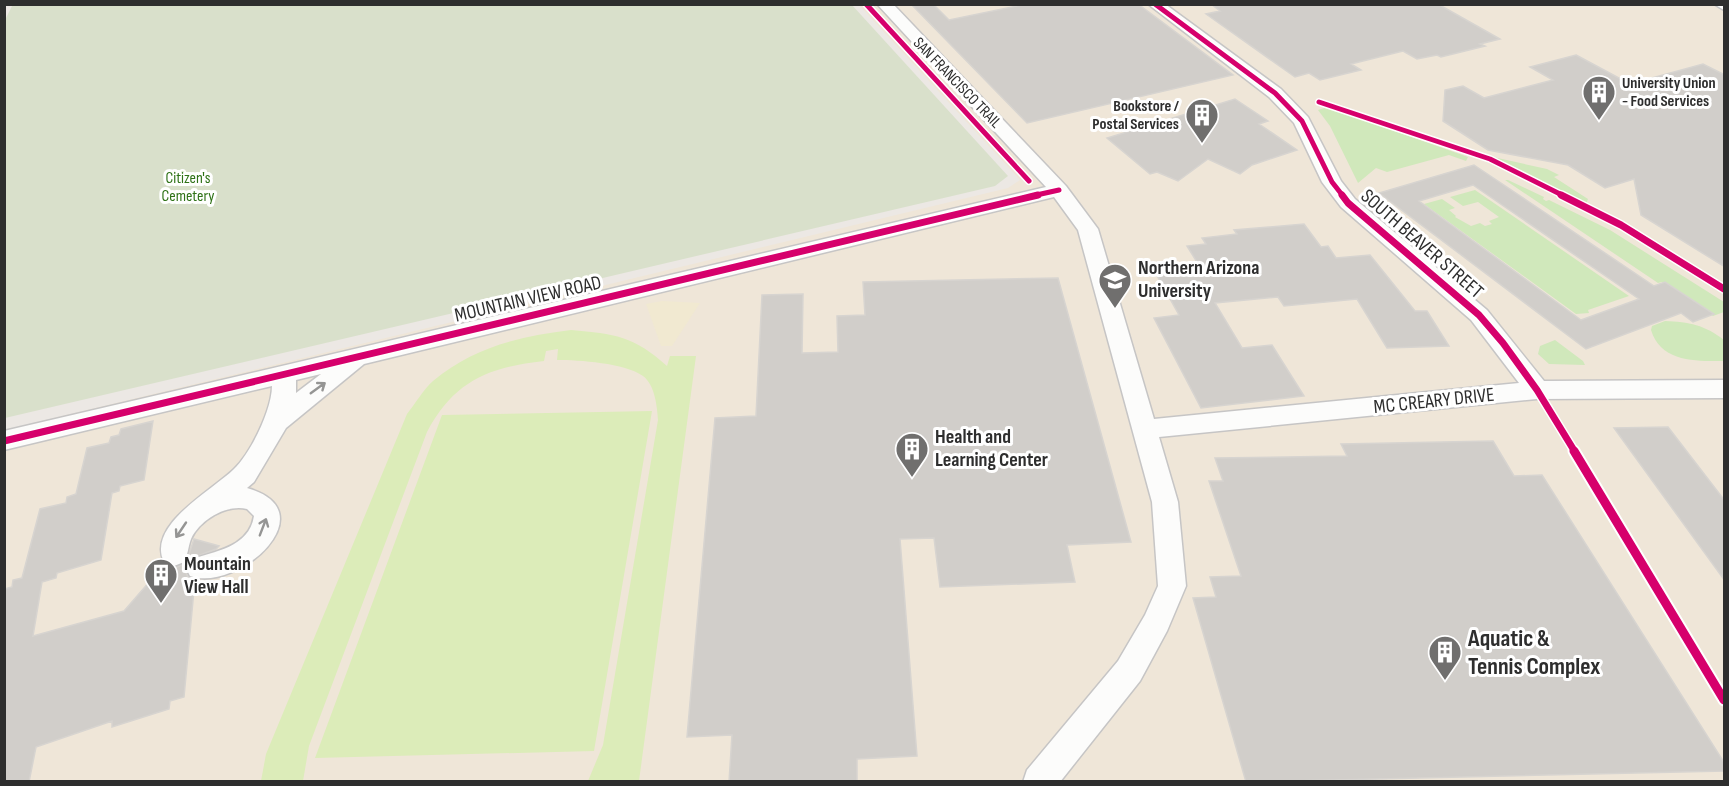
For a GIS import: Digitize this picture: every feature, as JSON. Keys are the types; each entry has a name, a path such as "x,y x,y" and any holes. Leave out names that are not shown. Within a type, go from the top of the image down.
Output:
{"street":[{"path":"884,4 1059,190 1088,229 1165,502 1172,586 1157,622 1129,671 1039,782"},
{"name":"SOUTH BEAVER STREET","path":"1155,4 1291,107 1311,135 1332,182 1348,203 1479,315 1503,343 1537,390"},
{"name":"MOUNTAIN VIEW ROAD","path":"4,441 1059,190"},
{"path":"277,421 360,356"},
{"path":"174,554 174,542 180,528 245,475 277,421 284,399 284,374"},
{"name":"MC CREARY DRIVE","path":"1144,429 1537,390 1725,389"},
{"path":"200,568 229,562 256,542 264,530 267,518 265,509 257,501 245,475"},
{"path":"208,506 237,498 257,501"}],"shaded area":[{"name":"Northern Arizona University","path":"859,5 1724,5 1724,781 5,781 4,430 1008,188 1020,180"}],"green space":[{"name":"Citizen's Cemetery","path":"13,4 852,5 1008,176 995,186 5,418 4,22"},
{"path":"1327,107 1468,157 1466,161 1449,155 1387,172 1376,168 1358,183 1330,126 1318,110"},
{"path":"1493,157 1547,169 1559,175 1554,177 1588,199 1586,204 1522,174"},
{"path":"1505,180 1610,230 1724,302 1724,312 1713,316 1662,282 1658,283"},
{"path":"1475,190 1629,296 1588,310 1589,313 1576,314 1424,204 1442,199 1455,208 1449,210 1455,217 1471,226 1480,223 1485,226 1492,224 1489,221 1499,217 1478,202 1463,206 1450,197"},
{"path":"1665,321 1696,325 1717,335 1724,340 1724,361 1681,358 1663,349 1651,330 1652,326"},
{"path":"571,330 612,335 634,342 667,366 670,356 696,356 639,781 588,781 603,745 658,420 656,402 653,390 643,376 625,368 602,363 557,360 558,349 546,351 544,361 506,367 475,380 449,400 438,415 427,432 309,746 303,781 261,781 266,754 407,414 433,381 464,360 498,345"},
{"path":"1555,340 1585,365 1549,364 1538,354 1540,346"},
{"path":"652,411 594,751 315,758 442,415"}],"sand":[{"path":"662,301 700,303 672,346 661,346 646,304"}],"building":[{"path":"911,4 933,4 949,20 1026,4 1138,4 1233,75 1027,123"},
{"path":"1211,4 1438,4 1500,39 1480,44 1485,46 1441,57 1437,55 1417,59 1403,51 1351,64 1361,70 1320,80 1309,73 1295,77 1206,14 1220,11"},
{"path":"1576,55 1630,84 1703,64 1725,75 1725,267 1641,215 1634,179 1605,188 1568,165 1488,150 1443,121 1445,90 1463,86 1484,98 1553,80 1530,67"},
{"name":"Bookstore / Postal Services","path":"1235,99 1268,121 1259,124 1297,150 1252,165 1240,174 1208,159 1178,181 1157,172 1150,174 1107,138"},
{"path":"1474,165 1654,286 1665,282 1714,314 1693,322 1681,313 1586,349 1379,193","holes":["1473,185 1639,299 1581,320 1419,201"]},
{"path":"1304,224 1321,247 1328,246 1336,258 1370,255 1415,311 1427,311 1449,346 1387,348 1357,299 1284,306 1278,297 1215,303 1242,348 1272,345 1304,396 1201,408 1154,318 1179,315 1155,272 1200,267 1187,246 1206,244 1202,238 1237,234 1234,230"},
{"name":"Health and Learning Center","path":"1058,278 1131,542 1067,545 1075,582 940,587 934,538 900,539 917,756 857,759 857,782 729,782 732,735 687,737 715,418 756,416 762,295 803,294 802,353 838,352 837,316 865,315 863,282"},
{"name":"Mountain View Hall","path":"153,421 144,480 120,486 119,491 112,493 101,560 57,573 56,578 42,582 33,636 124,611 164,565 175,568 186,563 184,569 188,577 195,579 184,697 170,701 169,709 112,727 112,721 36,747 29,782 4,782 4,589 12,587 13,580 22,578 40,509 66,503 67,497 76,494 87,448 109,443 111,437 119,435 121,429"},
{"path":"1668,427 1725,501 1725,581 1614,428"},
{"name":"Aquatic & Tennis Complex","path":"1493,441 1514,476 1542,475 1725,764 1725,771 1246,782 1193,598 1216,597 1210,577 1241,576 1209,481 1223,481 1215,458 1347,456 1341,444"},
{"path":"194,539 219,546 187,560"}],"cycle path":[{"name":"SAN FRANCISCO TRAIL","path":"866,4 1029,181"},
{"path":"1155,4 1275,93 1302,121 1332,182 1348,203 1479,315 1503,343 1537,390 1724,700"},
{"path":"1319,102 1490,159 1621,225 1724,289"},
{"path":"4,441 1059,190"}],"place":[{"name":"University Union - Food Services","path":"1599,121"},
{"name":"Bookstore / Postal Services","path":"1202,144"},
{"name":"Northern Arizona University","path":"1115,309"},
{"name":"Health and Learning Center","path":"912,478"},
{"name":"Mountain View Hall","path":"161,604"},
{"name":"Aquatic & Tennis Complex","path":"1445,681"}]}
